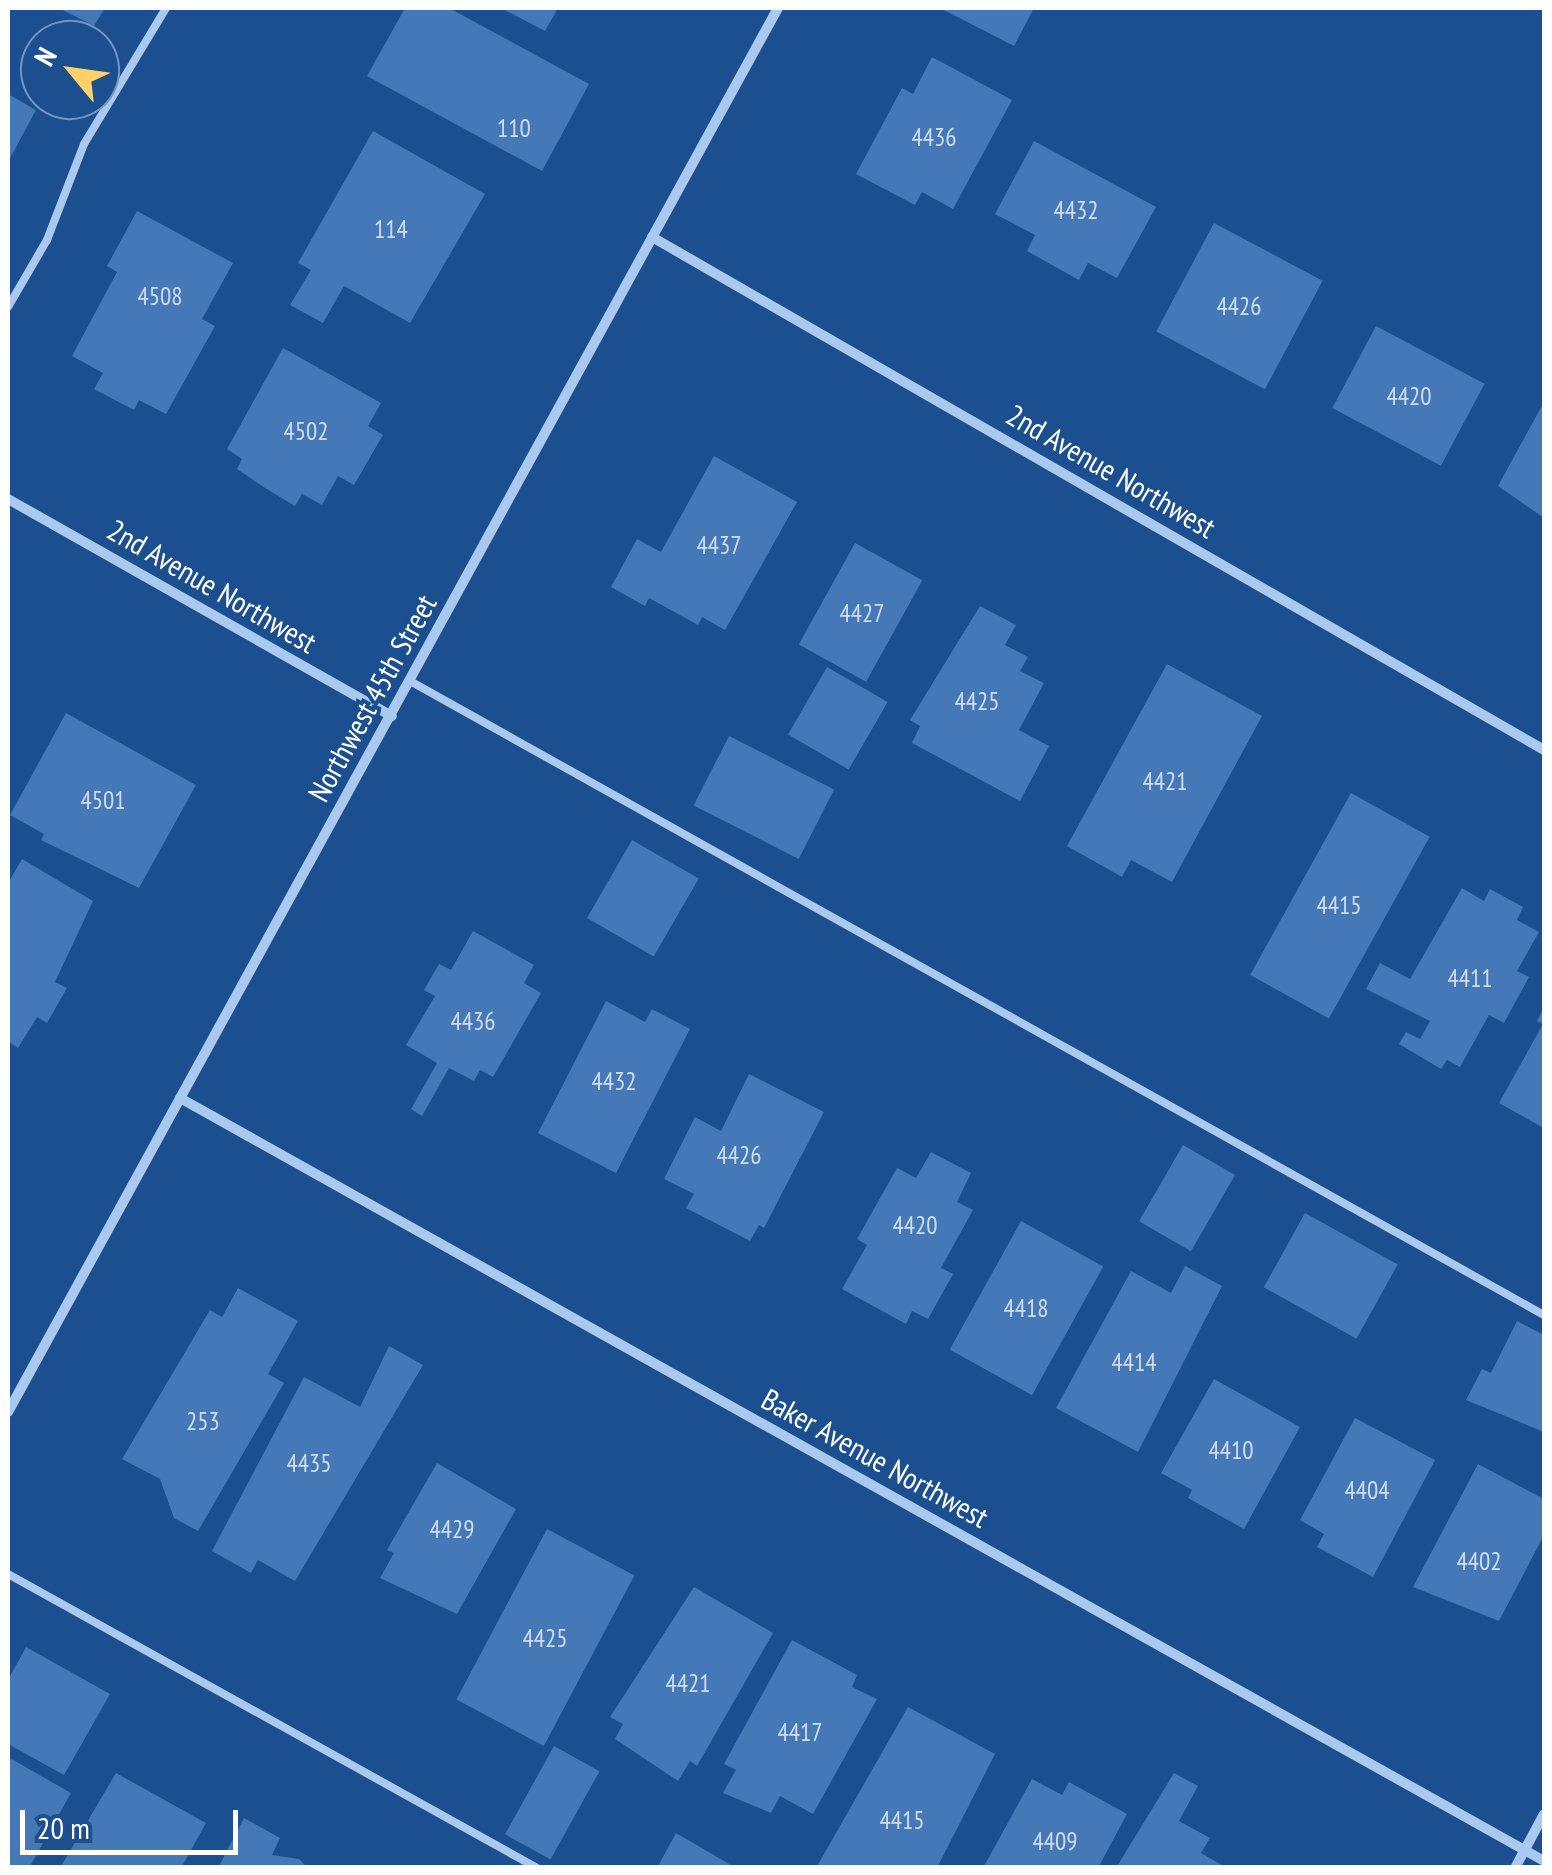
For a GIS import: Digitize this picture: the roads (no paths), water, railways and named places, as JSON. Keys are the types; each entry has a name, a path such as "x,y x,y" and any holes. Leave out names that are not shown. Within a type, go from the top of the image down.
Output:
{"street":[{"name":"Northwest 45th Street","path":"8,1412 778,8"},
{"name":"2nd Avenue Northwest","path":"652,236 1544,750"},
{"name":"2nd Avenue Northwest","path":"8,499 392,716"},
{"name":"Baker Avenue Northwest","path":"180,1098 1544,1861"},
{"path":"1516,1868 1544,1814"}],"lane":[{"path":"8,307 46,240 84,144 166,8"},
{"path":"410,681 1544,1315"},
{"path":"8,1574 537,1868"}]}
